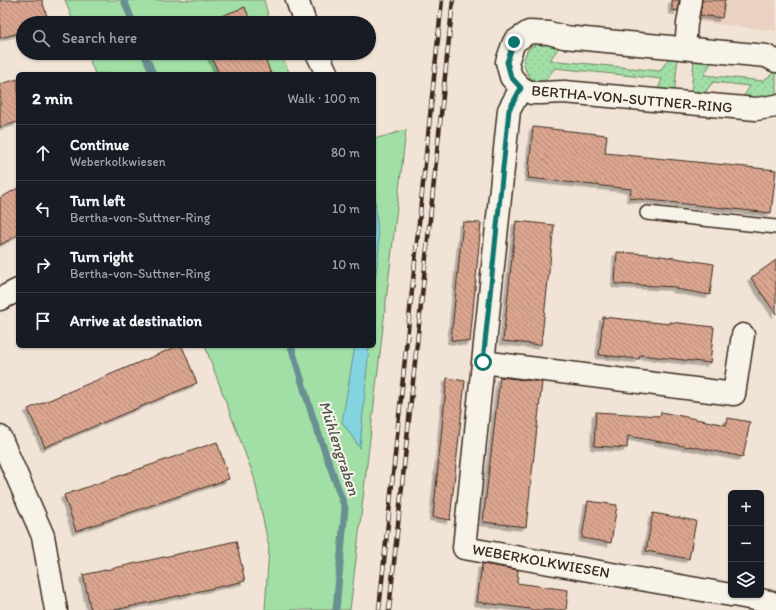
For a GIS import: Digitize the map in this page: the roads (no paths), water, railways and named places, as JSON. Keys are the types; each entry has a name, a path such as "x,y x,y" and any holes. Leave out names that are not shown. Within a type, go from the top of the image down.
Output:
{"street":[{"path":"297,0 303,16"},
{"path":"685,49 691,0"},
{"name":"BERTHA-VON-SUTTNER-RING","path":"776,61 766,56 564,37 549,33 529,32 514,42 507,62 511,77 521,88 532,93 564,92 756,109 776,106"},
{"path":"320,60 325,72"},
{"name":"WEBERKOLKWIESEN","path":"521,88 509,110 464,548 728,594"},
{"path":"0,300 16,291"},
{"path":"483,362 734,394 743,335"},
{"path":"0,437 44,536 56,610"},
{"name":"WEBERKOLKWIESEN","path":"748,598 770,602"}],"lane":[{"path":"647,213 776,227"}],"water":[{"path":"376,210 379,248 376,273"},
{"path":"355,348 369,348 360,448 342,422"}],"waterway":[{"name":"Mühlengraben","path":"124,0 130,16"},
{"name":"Mühlengraben","path":"147,60 152,72"},
{"name":"Mühlengraben","path":"292,348 313,418 345,508 336,610"}],"railway":[{"path":"379,610 442,0"},
{"path":"389,610 453,0"}]}
